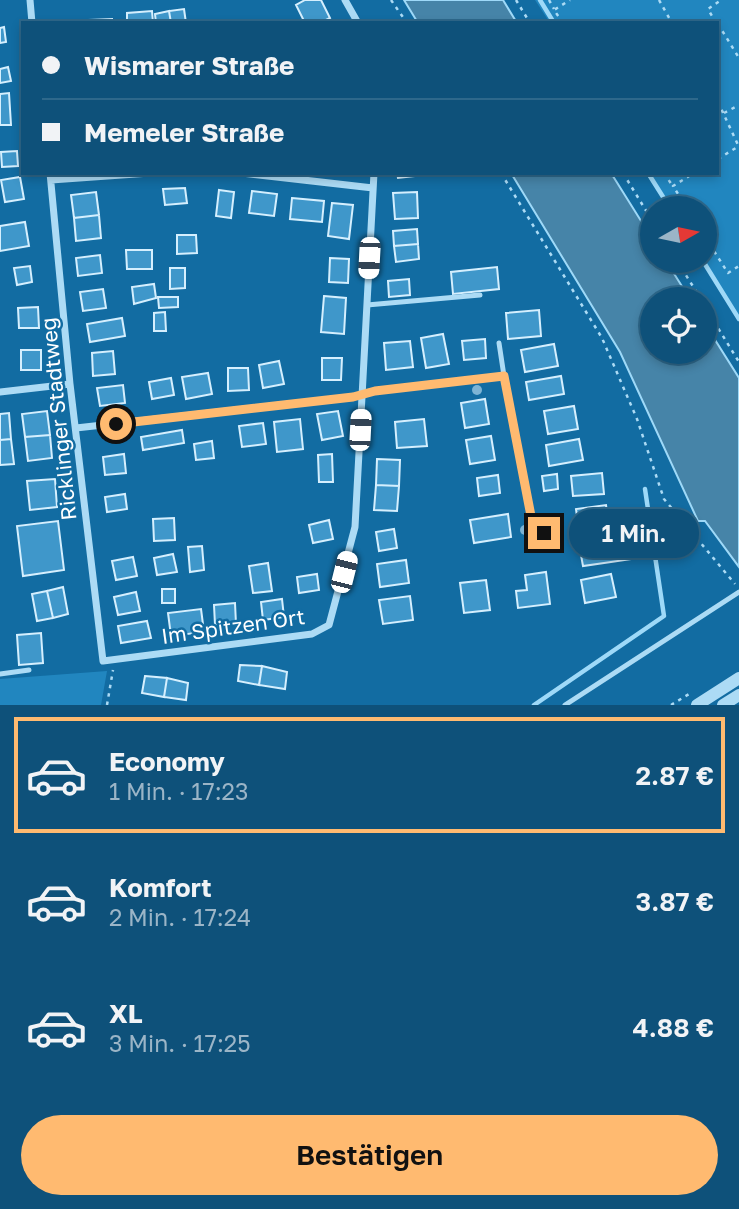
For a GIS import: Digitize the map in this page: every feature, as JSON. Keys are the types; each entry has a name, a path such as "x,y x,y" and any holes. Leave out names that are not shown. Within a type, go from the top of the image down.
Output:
{"street":[{"path":"30,0 32,21"},
{"path":"345,0 357,21"},
{"path":"51,177 100,175"},
{"path":"259,175 373,188"},
{"name":"Im Spitzen Ort","path":"103,661 312,634 329,625 355,527 374,175"},
{"name":"Ricklinger Stadtweg","path":"51,177 70,384 103,661"},
{"path":"76,428 504,376 531,516 544,533"},
{"path":"0,392 70,384"},
{"path":"697,705 739,678"},
{"path":"723,705 739,695"}],"lane":[{"path":"367,305 480,295"},
{"path":"499,343 504,376"},
{"path":"565,705 739,591"},
{"path":"0,674 29,670"}],"path":[{"path":"391,0 406,21"},
{"path":"516,0 529,21"},
{"path":"549,0 562,21"},
{"path":"554,10 570,0"},
{"path":"659,0 671,21"},
{"path":"715,21 708,9 721,0"},
{"path":"719,27 739,58"},
{"path":"719,104 739,146 719,158"},
{"path":"724,113 739,105"},
{"path":"502,175 602,338 637,419 664,499 739,591"},
{"path":"624,175 640,201"},
{"path":"665,175 679,196"},
{"path":"673,186 691,175"},
{"path":"718,257 728,273 739,266"},
{"path":"717,326 739,362"},
{"path":"107,705 114,660"}],"shaded area":[{"path":"404,0 503,0 516,21 417,21"},
{"path":"535,0 739,0 739,320 709,273 718,273 718,196 660,196 647,175 719,175 719,21 549,21"},
{"path":"512,175 612,175 640,219 640,273 674,273 682,287 640,287 640,364 717,364 717,343 739,378 739,567 705,521 698,521 620,352"},
{"path":"107,671 101,705 0,705 0,679"}],"building":[{"path":"305,0 321,0 330,18 324,21 304,21 296,5"},
{"path":"184,9 186,21 171,21 169,11"},
{"path":"152,11 153,21 127,21 127,13"},
{"path":"169,11 171,21 156,21 155,14"},
{"path":"112,19 112,21 89,21"},
{"path":"4,27 6,42 0,43 0,28"},
{"path":"8,67 11,81 0,83 0,69"},
{"path":"9,93 11,125 0,125 0,94"},
{"path":"17,151 18,166 2,167 1,152"},
{"path":"397,175 423,175 398,178"},
{"path":"20,177 24,199 5,202 1,180"},
{"path":"185,188 187,203 165,205 163,189"},
{"path":"219,190 234,192 231,218 216,216"},
{"path":"252,191 277,194 274,216 249,213"},
{"path":"96,192 99,215 74,218 71,195"},
{"path":"417,192 418,218 395,219 393,193"},
{"path":"292,198 324,201 322,222 290,219"},
{"path":"332,203 353,205 349,239 328,236"},
{"path":"99,215 101,238 76,241 74,218"},
{"path":"25,222 29,246 0,251 0,226"},
{"path":"417,229 418,244 394,246 393,231"},
{"path":"177,235 196,235 197,253 177,254"},
{"path":"418,244 419,259 396,262 394,246"},
{"path":"126,250 152,250 152,269 127,269"},
{"path":"100,255 102,273 78,276 76,258"},
{"path":"330,258 349,259 348,283 329,282"},
{"path":"30,266 32,282 17,285 14,268"},
{"path":"497,267 499,289 453,294 451,272"},
{"path":"170,268 185,268 185,288 170,289"},
{"path":"409,279 410,295 389,297 388,281"},
{"path":"154,284 156,298 134,304 132,287"},
{"path":"103,289 106,308 83,311 80,292"},
{"path":"324,296 346,298 344,334 321,332"},
{"path":"158,297 178,297 178,307 159,308"},
{"path":"38,307 39,328 19,328 18,308"},
{"path":"539,310 541,336 508,339 506,313"},
{"path":"165,312 166,331 154,331 154,313"},
{"path":"122,318 125,336 90,342 87,324"},
{"path":"443,334 449,364 426,368 421,338"},
{"path":"485,339 486,358 464,360 462,341"},
{"path":"410,341 413,367 386,370 384,343"},
{"path":"554,344 558,366 525,372 521,350"},
{"path":"21,350 41,350 41,370 21,370"},
{"path":"113,351 115,374 93,376 92,353"},
{"path":"322,358 342,358 341,380 322,380"},
{"path":"279,361 284,384 263,388 259,365"},
{"path":"228,368 248,368 249,390 228,391"},
{"path":"208,373 212,394 186,399 182,377"},
{"path":"561,376 564,394 529,400 526,382"},
{"path":"171,378 174,395 152,399 149,382"},
{"path":"123,385 125,403 100,406 97,388"},
{"path":"485,399 489,424 465,428 461,403"},
{"path":"574,406 578,429 548,434 544,411"},
{"path":"47,411 50,435 25,437 22,414"},
{"path":"338,411 343,436 322,440 317,414"},
{"path":"9,413 11,439 0,440 0,414"},
{"path":"300,419 303,449 277,452 274,422"},
{"path":"424,419 427,446 397,448 395,422"},
{"path":"263,423 266,444 242,447 239,426"},
{"path":"182,430 184,443 143,450 141,437"},
{"path":"50,435 52,458 28,461 25,437"},
{"path":"491,436 495,460 470,464 466,440"},
{"path":"11,439 14,464 0,465 0,440"},
{"path":"579,439 583,460 549,466 546,445"},
{"path":"212,441 214,458 196,460 194,444"},
{"path":"124,454 126,473 105,475 103,457"},
{"path":"332,454 333,482 319,482 318,455"},
{"path":"377,459 400,460 399,486 376,485"},
{"path":"602,473 604,494 573,496 571,476"},
{"path":"557,474 558,489 544,491 542,476"},
{"path":"498,475 500,493 479,496 477,478"},
{"path":"55,479 57,507 30,510 27,481"},
{"path":"376,485 399,486 397,511 374,510"},
{"path":"125,494 127,509 107,512 105,497"},
{"path":"606,505 609,528 579,532 576,509"},
{"path":"508,514 511,537 474,543 470,520"},
{"path":"633,515 635,523 629,525 627,517"},
{"path":"174,518 175,540 154,541 153,519"},
{"path":"329,520 333,539 313,543 309,525"},
{"path":"58,521 64,570 23,576 17,526"},
{"path":"394,529 397,548 379,551 376,532"},
{"path":"629,537 632,559 583,566 579,544"},
{"path":"202,546 204,570 190,572 188,547"},
{"path":"173,554 177,572 157,575 154,558"},
{"path":"133,557 137,576 116,580 112,561"},
{"path":"406,560 409,583 380,587 377,564"},
{"path":"268,563 272,591 253,593 249,566"},
{"path":"546,572 550,604 518,608 516,591 527,590 525,575"},
{"path":"317,574 319,590 299,593 297,577"},
{"path":"611,574 616,597 585,603 581,580"},
{"path":"486,580 490,610 464,613 460,583"},
{"path":"63,587 68,614 53,618 47,591"},
{"path":"162,589 175,589 175,603 162,603"},
{"path":"47,591 53,618 37,621 32,594"},
{"path":"136,592 140,611 118,615 114,597"},
{"path":"410,596 413,620 383,624 379,600"},
{"path":"282,599 284,617 263,620 261,602"},
{"path":"235,603 236,624 215,625 214,605"},
{"path":"201,609 204,632 171,636 168,613"},
{"path":"147,621 151,638 121,643 118,626"},
{"path":"41,633 43,663 19,665 17,635"},
{"path":"240,665 262,666 259,685 238,681"},
{"path":"262,666 287,672 285,689 259,685"},
{"path":"145,676 167,678 164,697 142,693"},
{"path":"167,678 188,683 186,700 164,697"}],"waterway":[{"path":"540,0 553,21"},
{"path":"649,175 662,196"},
{"path":"710,273 739,319"},
{"path":"534,705 664,616 645,489"}],"route":[{"path":"116,424 353,397 375,391 504,376 531,516 544,533"}]}
